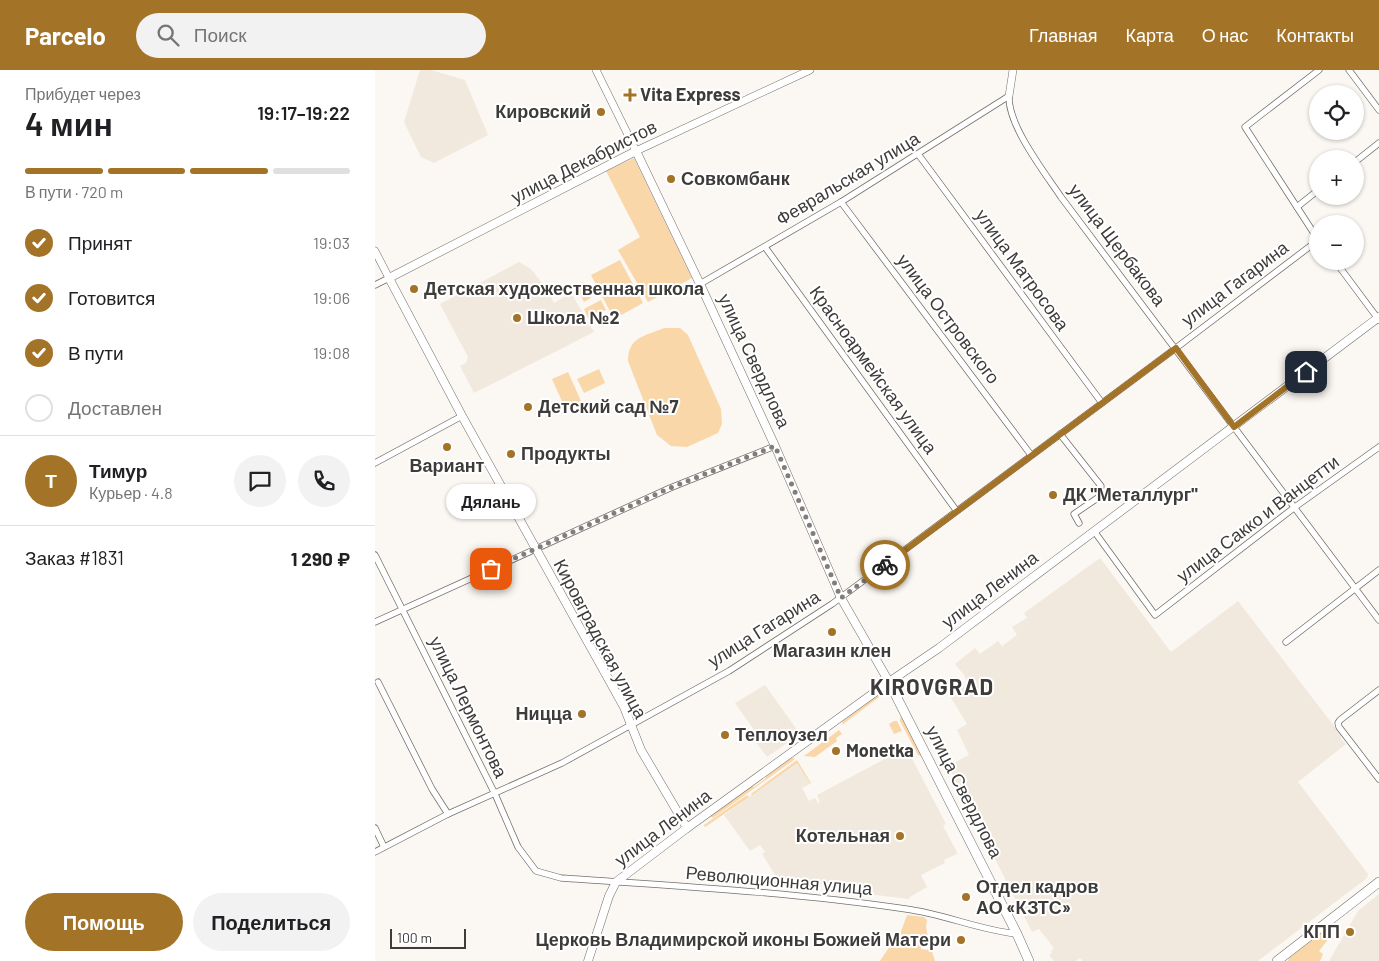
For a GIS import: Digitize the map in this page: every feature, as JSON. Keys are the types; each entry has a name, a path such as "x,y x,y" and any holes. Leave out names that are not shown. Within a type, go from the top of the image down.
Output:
{"main road":[{"name":"улица Декабристов","path":"389,278 636,151"},
{"name":"улица Свердлова","path":"636,151 775,446 841,598 889,682 1029,961"},
{"name":"Кировградская улица","path":"389,278 462,416 624,707 641,750 687,828"},
{"name":"улица Ленина","path":"616,882 687,828 939,648 1379,318"},
{"path":"588,961 609,896 616,882"},
{"path":"1277,961 1379,882"}],"street":[{"name":"улица Свердлова","path":"596,70 636,151"},
{"name":"улица Декабристов","path":"636,151 810,70"},
{"path":"1009,96 1013,70"},
{"path":"1309,226 1245,127 1319,70"},
{"path":"1349,70 1379,110"},
{"name":"Февральская улица","path":"700,284 841,202 1009,96"},
{"name":"улица Щербакова","path":"1009,96 1013,120 1061,197 1379,620"},
{"path":"1364,155 1379,143"},
{"name":"улица Матросова","path":"918,154 1102,403"},
{"path":"1297,207 1309,197"},
{"name":"улица Островского","path":"841,202 1031,455"},
{"name":"улица Гагарина","path":"375,852 448,814 562,763 729,671 841,598 956,510 1176,348 1309,245"},
{"name":"Красноармейская улица","path":"765,247 956,510"},
{"name":"Кировградская улица","path":"375,250 389,278"},
{"path":"1342,270 1379,318"},
{"name":"улица Декабристов","path":"375,285 389,278"},
{"path":"375,464 462,416"},
{"path":"1060,434 1101,486 1099,497 1073,514 1079,523"},
{"path":"375,622 402,608 670,488 775,446"},
{"name":"улица Сакко и Ванцетти","path":"1094,531 1155,615 1295,507 1379,446"},
{"name":"улица Лермонтова","path":"375,554 495,794 518,847 536,871"},
{"path":"1286,642 1379,570"},
{"path":"378,682 432,789 448,814"},
{"path":"1379,690 1338,723 1339,727 1379,779"},
{"path":"375,828 384,847"},
{"name":"Революционная улица","path":"536,871 561,878 756,892 870,904 931,914 992,930 1017,934"}],"shaded area":[{"path":"420,70 431,70 465,80 488,135 434,163 421,157 404,122"},
{"path":"634,158 692,278 648,302 618,250 640,237 606,171"},
{"path":"620,260 643,303 614,319 591,275"},
{"name":"Школа №2","path":"519,262 531,269 546,288 554,303 571,293 594,332 474,393 460,366 466,363 468,357 440,304"},
{"path":"583,282 591,298 584,302 576,286"},
{"path":"601,300 606,310 588,318 584,309"},
{"path":"664,328 680,328 688,335 721,409 722,424 718,433 687,447 671,446 657,435 628,361 634,342 639,338"},
{"path":"599,369 605,383 584,393 577,379"},
{"path":"568,372 581,401 565,408 552,379"},
{"path":"1100,558 1171,652 1238,601 1346,744 1298,782 1368,874 1367,878 1258,961 1083,961 1080,958 1076,961 1054,961 1049,955 1054,948 1039,929 1032,932 948,766 969,755 957,730 967,724 950,696 968,684 964,675 955,664 975,648 980,654 998,641 1002,646 1017,635 1012,627 1027,618 1024,613"},
{"path":"765,685 800,734 767,757 749,733 754,730 735,703"},
{"path":"882,692 882,695 842,725 843,721"},
{"path":"902,717 921,756 918,755 900,721"},
{"path":"897,721 902,731 894,734 889,724"},
{"path":"839,730 842,734 836,738 837,741 815,757 804,756"},
{"path":"905,745 946,824 943,826 957,852 957,854 944,860 945,863 921,875 927,887 909,899 851,892 852,884 832,882 831,885 797,882 794,885 773,883 771,878 775,875 762,854 765,852 760,845 750,851 724,815 797,762 810,783 802,788 809,801 815,798 818,803 820,802 817,795 883,760"},
{"path":"791,757 795,759 713,818 711,817 752,786 754,787 765,779 766,776"},
{"path":"797,760 811,783 802,788 810,783 797,763 751,794"},
{"path":"747,795 749,797 705,827 704,825"},
{"path":"1379,894 1379,961 1329,961 1358,911"},
{"path":"907,915 924,917 927,920 928,938 921,945 921,949 927,950 930,945 935,961 880,961 892,943 898,940"},
{"path":"1328,929 1333,933 1319,951 1323,954 1320,961 1288,961 1289,957"}],"way so far":[{"path":"491,569 670,488 775,446 841,598 885,565"}],"place":[{"name":"Vita Express","path":"630,95"},
{"name":"Кировский","path":"601,112"},
{"name":"Совкомбанк","path":"671,179"},
{"name":"Детская художественная школа","path":"414,289"},
{"name":"Школа №2","path":"517,318"},
{"name":"Детский сад №7","path":"528,407"},
{"name":"Вариант","path":"447,447"},
{"name":"Продукты","path":"511,454"},
{"name":"ДК \"Металлург\"","path":"1053,495"},
{"name":"Дялань","path":"491,569"},
{"name":"Магазин клен","path":"832,632"},
{"name":"Ницца","path":"582,714"},
{"name":"Теплоузел","path":"725,735"},
{"name":"Monetka","path":"836,751"},
{"name":"Котельная","path":"900,836"},
{"name":"Отдел кадров АО «КЗТС»","path":"966,897"},
{"name":"КПП","path":"1350,932"},
{"name":"Церковь Владимирской иконы Божией Матери","path":"961,940"}],"district":[{"name":"KIROVGRAD","path":"932,687"}],"route":[{"path":"885,565 956,510 1176,348 1234,427 1306,372"}]}
